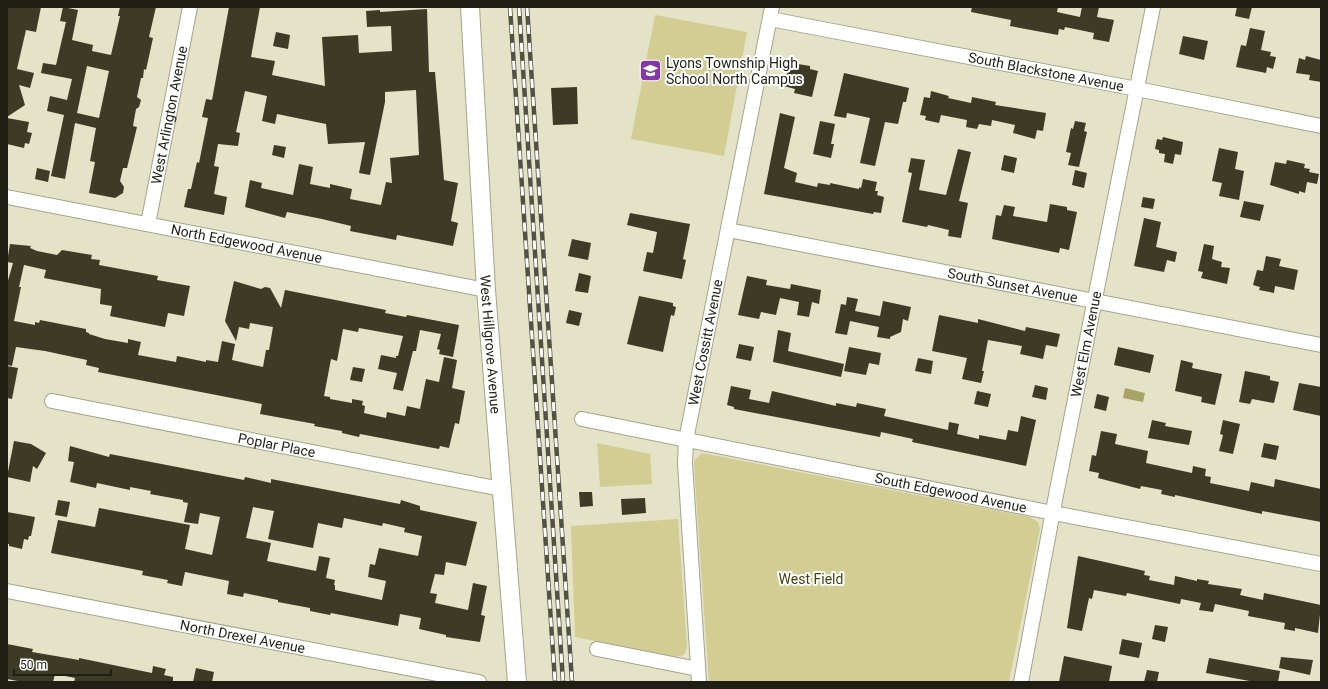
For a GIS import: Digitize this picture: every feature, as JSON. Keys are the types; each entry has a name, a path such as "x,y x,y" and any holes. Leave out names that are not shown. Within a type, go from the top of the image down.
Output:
{"street":[{"name":"West Arlington Avenue","path":"148,224 190,7"},
{"name":"West Hillgrove Avenue","path":"470,7 486,290 517,682"},
{"name":"West Elm Avenue","path":"1021,682 1153,7"},
{"name":"South Blackstone Avenue","path":"771,13 1321,126"},
{"name":"West Cossitt Avenue","path":"698,676 685,463 686,440 771,13"},
{"name":"North Edgewood Avenue","path":"7,197 486,290"},
{"name":"South Sunset Avenue","path":"728,230 1321,345"},
{"name":"Poplar Place","path":"52,401 501,489"},
{"name":"South Edgewood Avenue","path":"582,420 1321,564"},
{"name":"North Drexel Avenue","path":"7,590 479,682"},
{"path":"597,649 698,676"}],"green space":[{"path":"655,15 747,32 724,156 631,139"},
{"path":"597,443 650,454 652,484 600,487"},
{"name":"West Field","path":"702,453 1030,517 1038,522 1040,529 1009,682 709,682 694,466 694,461"},
{"path":"678,519 687,647 684,655 675,657 575,637 571,526"}],"shaded area":[{"path":"1125,388 1145,393 1143,402 1123,398"}],"building":[{"path":"7,7 41,7 36,32 26,30 17,69 34,73 30,88 19,85 25,105 7,117"},
{"path":"63,7 78,10 72,40 93,45 92,51 111,55 120,16 118,16 120,7 156,7 149,37 153,38 146,70 144,69 143,78 141,78 137,97 141,100 139,107 136,109 133,126 137,127 127,168 123,168 120,181 124,187 123,193 115,198 89,193 95,162 90,161 96,128 75,123 65,179 51,176 64,115 47,111 50,96 67,100 72,79 41,73 43,63 56,65 66,22 60,21","holes":["87,66 109,71 99,118 77,113"]},
{"path":"229,7 260,7 251,57 275,61 272,75 325,86 322,37 358,35 359,53 392,51 391,26 367,27 366,11 380,10 380,12 427,9 429,72 435,72 444,180 458,183 451,221 458,223 453,246 397,235 396,240 350,231 351,226 322,219 287,212 285,218 245,207 250,180 262,183 261,188 293,195 299,164 313,167 310,184 330,188 330,184 352,189 350,199 381,205 386,182 392,183 390,158 419,155 416,90 385,92 385,102 370,175 359,173 365,142 328,144 326,124 277,114 275,124 262,121 267,96 245,91 236,132 240,133 238,146 218,144 214,166 219,167 214,194 227,197 224,215 184,207 188,189 191,189 197,162 199,163 208,118 202,117 206,99 212,100"},
{"path":"972,7 1058,7 1057,12 1080,17 1082,7 1099,7 1097,17 1114,20 1109,42 1093,39 1094,33 1065,27 1064,30 1059,29 1058,35 1010,26 1011,20 971,12"},
{"path":"1237,7 1252,7 1249,19 1235,16"},
{"path":"1250,28 1265,31 1261,50 1271,52 1270,56 1276,57 1273,69 1267,67 1266,73 1236,67 1241,45 1246,46"},
{"path":"276,32 290,35 288,49 273,46"},
{"path":"1183,36 1208,41 1204,60 1179,54"},
{"path":"1306,56 1321,60 1321,82 1309,80 1310,75 1296,73 1299,58 1305,60"},
{"path":"798,64 810,66 810,69 818,71 812,97 794,93 795,89 784,86 789,65 798,67"},
{"path":"844,73 909,88 906,102 903,102 898,124 885,122 875,166 860,163 870,118 847,113 846,118 834,116"},
{"path":"577,87 578,124 553,125 551,88"},
{"path":"931,91 949,96 948,98 971,103 972,97 996,102 995,105 1046,113 1043,131 1037,130 1035,139 1013,133 1015,125 992,120 991,126 979,124 977,129 966,127 967,120 941,115 939,123 925,120 926,116 920,115 924,97 930,98"},
{"path":"780,113 795,117 784,168 797,173 795,182 817,187 818,183 830,185 830,183 859,189 859,187 861,188 863,179 877,182 875,191 878,191 877,195 884,197 881,213 874,212 873,214 764,194"},
{"path":"7,118 29,122 27,132 32,133 29,144 25,143 24,148 7,144"},
{"path":"820,121 835,124 831,144 834,144 831,158 813,154"},
{"path":"1075,121 1086,123 1084,131 1087,132 1079,167 1068,165 1071,153 1066,152 1071,128 1073,129"},
{"path":"1163,137 1183,142 1181,155 1175,154 1173,164 1164,162 1165,154 1159,153 1159,150 1155,149 1157,139 1162,140"},
{"path":"274,145 286,147 284,158 272,155"},
{"path":"1219,148 1238,152 1235,169 1244,171 1239,200 1219,196 1222,183 1212,181"},
{"path":"958,149 971,152 959,201 968,203 961,238 948,236 949,230 928,225 927,227 902,222 912,173 908,172 911,158 925,160 919,190 946,195"},
{"path":"1004,155 1017,158 1014,173 1001,170"},
{"path":"1287,160 1305,164 1304,168 1310,169 1309,172 1319,174 1317,184 1307,182 1305,193 1299,191 1299,194 1270,185 1275,162 1286,164"},
{"path":"37,168 50,171 48,182 35,179"},
{"path":"1075,170 1087,173 1084,188 1072,185"},
{"path":"1143,197 1155,199 1153,209 1141,207"},
{"path":"1244,201 1264,205 1260,221 1240,217"},
{"path":"1050,204 1067,207 1067,210 1077,212 1069,250 1060,248 1059,253 992,239 996,215 1001,216 1004,205 1015,207 1013,216 1047,222"},
{"path":"630,213 690,224 683,259 686,260 682,279 643,271 647,252 653,253 657,232 627,225"},
{"path":"1144,218 1161,222 1156,247 1177,252 1175,262 1167,260 1164,272 1134,266"},
{"path":"572,239 591,243 588,260 568,256"},
{"path":"10,244 31,246 30,248 37,251 57,255 62,250 92,255 91,259 100,260 99,265 158,276 157,280 190,286 184,316 168,313 165,327 110,316 112,306 100,304 101,289 44,278 46,270 24,265 19,287 21,287 14,321 35,325 35,322 39,323 40,320 86,329 86,332 89,334 105,339 128,343 128,339 141,342 138,355 176,362 177,356 206,362 206,360 218,362 222,341 235,344 232,360 263,367 266,350 269,350 273,327 250,323 249,329 239,327 236,341 225,321 234,281 261,289 265,287 270,288 281,308 285,290 386,310 385,313 406,317 407,315 459,325 453,357 439,354 440,350 437,349 441,334 420,330 416,351 413,351 403,391 393,389 397,373 378,369 381,355 396,358 396,356 398,356 403,336 359,328 358,332 343,329 337,361 331,359 324,396 330,397 330,399 352,403 352,399 363,401 362,405 365,406 364,413 386,418 387,412 405,416 407,406 420,409 426,379 439,382 444,357 457,360 452,388 465,391 459,424 455,423 449,448 440,446 439,449 360,434 359,437 342,433 342,431 314,426 315,424 260,414 262,404 98,372 99,368 86,365 87,360 45,351 16,347 12,366 7,365 7,284 13,263 7,262"},
{"path":"1204,244 1214,246 1212,259 1222,262 1221,267 1230,268 1227,284 1201,278 1203,272 1198,271"},
{"path":"1266,256 1281,259 1279,266 1298,270 1294,290 1275,286 1274,293 1259,290 1260,287 1253,285 1257,270 1263,271"},
{"path":"579,273 591,276 588,293 575,291"},
{"path":"747,276 767,280 766,285 790,289 791,284 821,290 819,304 812,302 809,317 797,315 799,302 780,298 776,315 761,312 759,319 738,315"},
{"path":"639,296 673,303 673,306 676,307 674,316 671,315 663,352 627,344"},
{"path":"847,297 858,299 855,311 880,316 883,301 911,307 908,321 903,319 901,332 890,337 890,339 877,337 879,327 850,321 847,335 835,333 841,304 846,305"},
{"path":"569,310 582,313 579,326 566,323"},
{"path":"939,315 978,323 978,319 1025,331 1026,327 1060,334 1057,347 1046,345 1043,359 1020,354 1022,346 988,340 981,383 962,379 967,358 932,351"},
{"path":"778,330 791,333 788,351 844,364 841,377 773,362"},
{"path":"739,344 754,347 751,361 736,358"},
{"path":"849,347 881,353 879,365 869,363 866,375 844,371"},
{"path":"1118,347 1154,355 1150,373 1114,365"},
{"path":"918,358 933,361 931,374 915,371"},
{"path":"1181,360 1193,363 1192,368 1222,374 1215,405 1201,402 1202,397 1175,391"},
{"path":"7,366 18,368 12,399 7,398"},
{"path":"353,367 365,369 362,382 350,380"},
{"path":"1245,371 1270,376 1270,380 1279,382 1274,403 1252,399 1250,404 1239,402"},
{"path":"1299,383 1321,387 1321,416 1293,410"},
{"path":"1035,385 1048,388 1046,400 1032,397"},
{"path":"731,386 751,390 749,399 769,403 772,391 836,406 836,403 856,407 857,403 886,409 884,416 948,430 949,422 959,424 957,434 979,439 979,435 1006,440 1008,430 1018,432 1021,416 1036,420 1026,466 912,442 913,439 881,432 880,437 734,409 734,407 727,405"},
{"path":"977,391 991,394 988,407 974,404"},
{"path":"1097,394 1109,397 1106,411 1094,408"},
{"path":"1152,420 1166,423 1165,426 1192,431 1189,445 1148,438"},
{"path":"1223,420 1240,424 1233,454 1219,451 1223,435 1220,434"},
{"path":"1101,431 1117,434 1115,444 1148,451 1146,463 1192,473 1193,466 1206,469 1205,476 1211,477 1210,483 1249,491 1251,482 1274,487 1275,479 1321,489 1321,522 1262,511 1262,514 1175,495 1175,497 1161,494 1162,490 1141,486 1140,489 1098,478 1099,473 1089,471 1092,455 1096,456"},
{"path":"14,441 31,444 46,453 37,469 33,466 30,482 7,477"},
{"path":"1264,443 1279,446 1276,460 1261,457"},
{"path":"70,446 109,457 110,454 244,480 245,477 271,483 271,479 400,504 401,500 420,506 420,510 477,522 466,566 446,562 444,575 435,574 430,593 437,594 435,603 468,610 473,583 487,586 481,615 485,616 480,642 446,637 446,635 419,629 421,618 400,614 398,626 331,613 330,615 310,611 310,608 278,602 278,600 244,593 243,597 227,594 229,581 185,572 182,586 167,583 168,580 142,575 143,571 51,553 58,520 95,527 99,508 190,525 185,549 212,555 220,517 200,513 198,524 184,522 188,503 183,502 183,500 150,494 151,491 130,487 130,490 97,483 96,488 70,482 74,462 68,461","holes":["253,507 274,511 268,539 313,548 318,523 342,528 344,518 382,526 383,523 405,528 404,532 422,536 418,556 379,548 375,565 370,564 368,577 386,581 382,600 335,590 335,580 326,578 330,558 319,556 316,571 267,561 271,543 246,538"]},
{"path":"579,492 592,492 593,506 580,507"},
{"path":"645,498 646,513 622,515 621,499"},
{"path":"58,500 70,502 67,517 55,515"},
{"path":"7,512 35,517 31,536 29,536 28,540 24,539 22,549 9,546 9,544 7,544"},
{"path":"1078,556 1145,571 1144,575 1150,576 1149,580 1174,585 1175,576 1197,581 1197,579 1209,581 1208,584 1242,589 1240,595 1263,600 1264,593 1321,605 1318,633 1295,628 1295,631 1284,629 1285,623 1248,616 1249,611 1215,604 1213,612 1199,610 1201,603 1181,599 1180,604 1127,593 1126,596 1094,590 1092,599 1089,598 1082,631 1067,628"},
{"path":"1155,625 1168,627 1165,642 1152,639"},
{"path":"1122,639 1142,643 1139,658 1119,654"},
{"path":"7,644 33,649 32,652 79,660 79,658 152,673 153,666 166,669 164,675 173,677 173,682 74,682 75,678 55,674 53,682 23,682 7,679"},
{"path":"1064,656 1112,666 1109,682 1059,682"},
{"path":"1281,657 1313,660 1310,675 1279,668"},
{"path":"1209,658 1280,671 1278,682 1255,682 1206,673"},
{"path":"196,668 214,672 212,682 193,682"},
{"path":"1147,670 1159,672 1157,682 1144,682"}],"railway":[{"path":"510,7 555,682"},
{"path":"519,7 563,682"},
{"path":"527,7 572,682"}],"place":[{"name":"Lyons Township High School North Campus","path":"650,71"}]}
